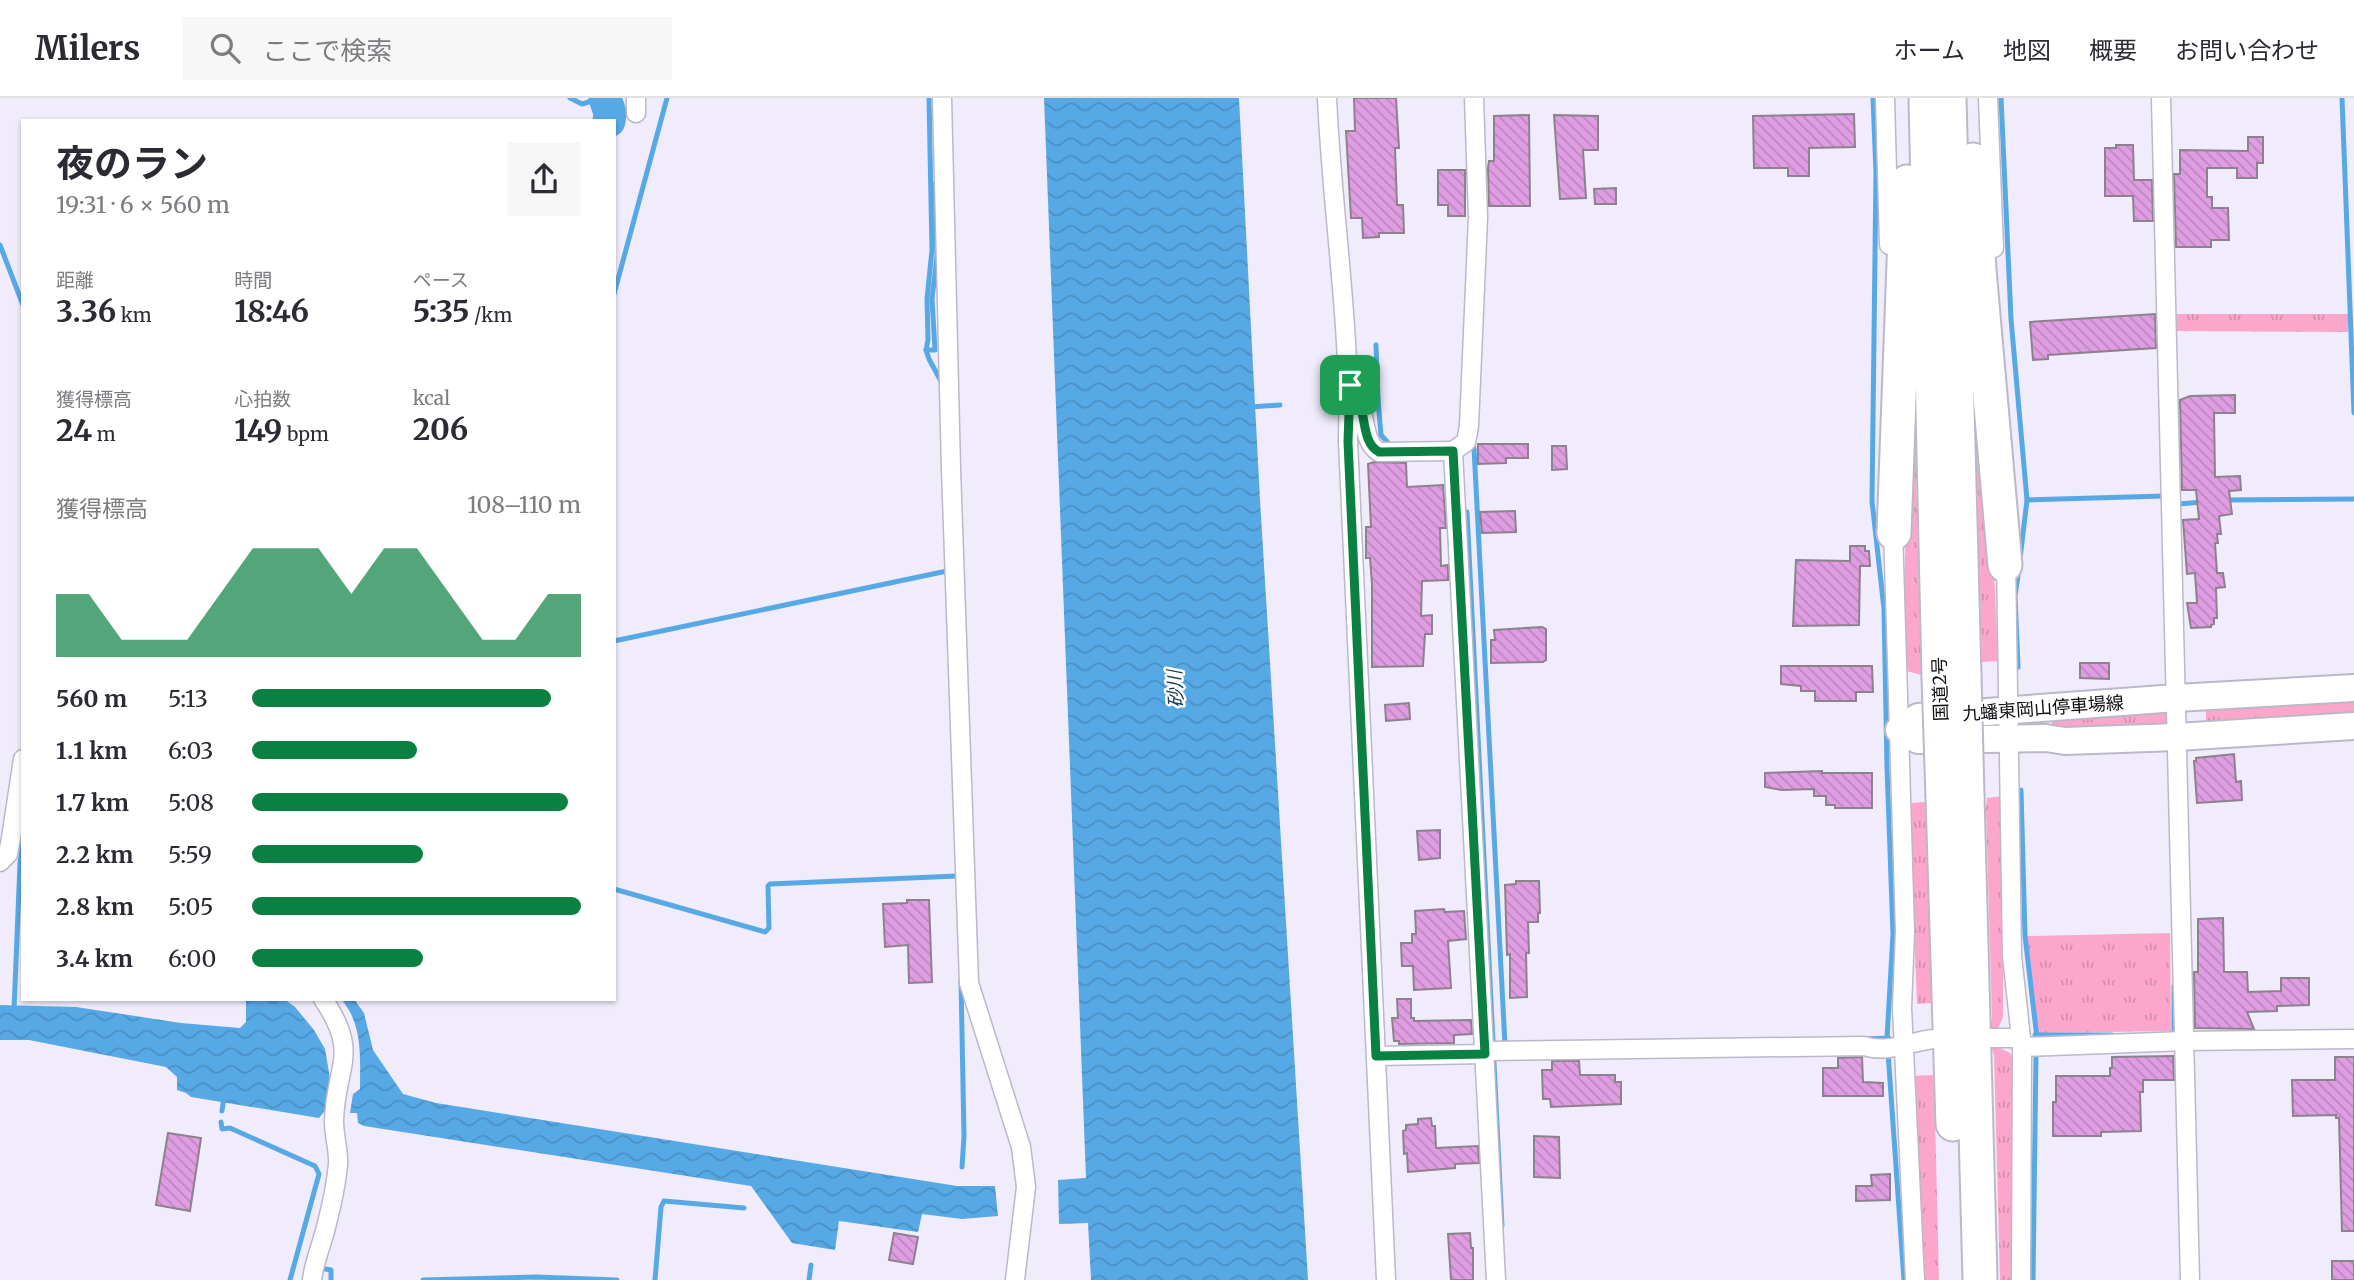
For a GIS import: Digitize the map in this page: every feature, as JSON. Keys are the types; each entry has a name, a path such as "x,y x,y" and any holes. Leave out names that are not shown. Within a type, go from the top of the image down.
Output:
{"highway":[{"path":"1894,533 1908,98"},
{"name":"国道2号","path":"1926,98 1952,676"},
{"name":"国道2号","path":"1949,98 1957,1280"},
{"path":"1969,98 1979,270 2005,565"},
{"name":"国道2号","path":"1955,797 1980,1280"}],"main road":[{"name":"九蟠東岡山停車場線","path":"2354,688 2176,698 1918,718 1899,730 1918,740 2046,738 2065,741 2354,726"}],"street":[{"path":"942,98 951,468 969,983 1021,1147 1026,1187 1015,1280"},
{"path":"1327,98 1330,168 1350,385 1348,442 1386,1280"},
{"path":"1350,385 1360,404 1369,443 1379,452 1453,451 1466,442 1469,426 1478,217 1474,98"},
{"path":"1885,98 1890,308 1885,482 1894,533 1905,931 1902,1008 1893,1047 1915,1280"},
{"path":"1988,98 1996,291 2012,507 2005,565 2012,956 2022,1043 2021,1280"},
{"path":"2161,98 2190,1280"},
{"path":"1453,451 1488,1052 1496,1280"},
{"path":"2010,771 2028,751 2065,741"},
{"path":"0,862 16,839 21,782"},
{"path":"312,1280 328,1222 337,1171 334,1122 345,1059 344,1039 336,1019 324,1001"},
{"path":"1988,1038 2022,1043 2354,1038"},
{"path":"1376,1056 1864,1046 1872,1049 1934,1039"}],"green space":[{"path":"2174,314 2348,314 2348,332 2174,331"},
{"path":"1909,332 1913,344 1921,675 1903,670"},
{"path":"1973,338 1992,527 1998,661 1982,662"},
{"path":"2354,696 2354,719 2206,728 2206,704"},
{"path":"2167,707 2168,725 2052,731 2052,714"},
{"path":"2003,796 2003,1017 1998,1029 1990,1034 1989,1024 1992,1018 1986,808 1987,798"},
{"path":"1926,802 1932,1003 1917,1004 1909,803"},
{"path":"2170,933 2171,1031 2038,1033 2027,936"},
{"path":"1990,1043 2010,1053 2014,1062 2015,1280 2000,1280 1994,1055"},
{"path":"1934,1075 1939,1280 1922,1280 1910,1076"}],"water":[{"name":"砂川","path":"1044,98 1239,98 1260,500 1308,1280 1091,1280 1088,1223 1059,1224 1058,1180 1086,1178"},
{"path":"246,1001 287,1001 314,1030 325,1049 331,1084 329,1106 319,1118 191,1097 177,1090 177,1077 166,1067 29,1040 0,1040 0,1005 76,1007 181,1023 240,1028 246,1022"},
{"path":"342,1001 355,1001 364,1013 373,1050 403,1094 436,1103 957,1186 995,1186 998,1216 962,1219 922,1214 918,1232 839,1221 835,1250 792,1243 751,1186 364,1126 358,1123 357,1113 350,1113 353,1094 360,1089 360,1053 357,1030"}],"building":[{"path":"1354,98 1396,98 1399,148 1395,148 1397,205 1403,205 1404,233 1379,233 1379,237 1363,238 1362,218 1351,218 1346,131 1355,131"},
{"path":"1854,114 1855,147 1809,148 1809,176 1788,176 1788,168 1754,168 1753,116"},
{"path":"1529,115 1530,206 1489,206 1488,168 1489,161 1494,161 1494,116"},
{"path":"1554,115 1598,116 1598,150 1583,150 1586,198 1560,199"},
{"path":"2248,137 2263,137 2263,163 2257,163 2257,178 2237,178 2237,168 2207,168 2207,197 2212,197 2212,208 2228,208 2229,240 2211,240 2211,247 2176,247 2174,174 2180,174 2180,150 2248,151"},
{"path":"2116,145 2133,145 2134,180 2152,180 2153,221 2134,221 2133,196 2105,196 2105,148 2116,148"},
{"path":"1438,170 1465,170 1465,216 1448,216 1448,205 1438,205"},
{"path":"1616,188 1616,204 1595,204 1594,189"},
{"path":"2155,314 2156,348 2048,355 2048,359 2033,360 2030,322"},
{"path":"2235,395 2235,413 2214,413 2215,477 2240,476 2241,490 2229,491 2232,514 2219,516 2221,534 2217,534 2218,543 2215,543 2217,573 2223,573 2225,587 2216,588 2217,618 2214,618 2214,624 2211,627 2191,628 2187,603 2197,603 2195,573 2187,574 2183,520 2199,519 2196,490 2182,490 2180,400 2190,396"},
{"path":"1478,444 1528,444 1528,458 1506,458 1506,463 1478,464"},
{"path":"1552,446 1566,446 1567,469 1552,470"},
{"path":"1406,463 1407,487 1443,485 1446,528 1440,528 1441,566 1448,565 1448,580 1422,581 1421,616 1432,615 1432,634 1425,634 1423,666 1372,667 1372,584 1370,558 1366,558 1366,527 1371,527 1368,464"},
{"path":"1515,511 1516,532 1482,533 1480,512"},
{"path":"1850,546 1865,546 1865,551 1869,551 1870,566 1860,566 1859,625 1793,626 1796,560 1850,561"},
{"path":"1546,629 1546,660 1491,663 1494,630"},
{"path":"2080,663 2109,663 2109,679 2080,678"},
{"path":"1781,666 1872,666 1873,692 1856,692 1856,701 1815,701 1815,691 1801,691 1801,686 1781,684"},
{"path":"1409,703 1410,719 1386,721 1385,705"},
{"path":"2234,754 2236,782 2241,781 2242,800 2197,803 2196,758"},
{"path":"1765,773 1872,773 1872,808 1835,808 1835,805 1826,805 1826,796 1814,796 1814,789 1782,790 1765,787"},
{"path":"1440,830 1440,858 1419,860 1417,831"},
{"path":"1516,881 1539,881 1540,913 1538,922 1528,922 1527,997 1510,998 1505,885 1516,884"},
{"path":"907,900 929,900 932,982 909,983 908,945 885,947 883,904 907,903"},
{"path":"1444,909 1445,912 1464,911 1466,939 1448,941 1451,988 1414,990 1413,966 1402,966 1401,943 1412,943 1412,934 1416,934 1415,911"},
{"path":"2223,918 2224,972 2247,972 2248,992 2281,991 2281,978 2309,978 2309,1005 2277,1006 2277,1011 2247,1012 2254,1029 2195,1028 2194,972 2198,972 2198,919"},
{"path":"1397,999 1411,999 1411,1018 1414,1018 1414,1021 1471,1020 1472,1034 1454,1035 1454,1043 1399,1044 1399,1041 1394,1041 1392,1018 1398,1018"},
{"path":"2173,1056 2174,1080 2143,1080 2143,1092 2140,1092 2141,1131 2101,1132 2101,1136 2053,1136 2056,1076 2110,1076 2112,1057"},
{"path":"1862,1057 1863,1082 1883,1083 1883,1096 1823,1096 1823,1068 1838,1068 1838,1058"},
{"path":"2335,1057 2354,1057 2354,1231 2342,1231 2339,1118 2336,1118 2336,1115 2293,1116 2292,1080 2335,1080"},
{"path":"1552,1061 1579,1061 1580,1075 1615,1075 1615,1082 1621,1082 1621,1104 1551,1107 1550,1099 1543,1099 1542,1070 1552,1070"},
{"path":"1431,1118 1432,1126 1435,1126 1436,1148 1478,1146 1479,1163 1408,1172 1403,1131 1406,1130 1406,1125 1418,1124 1418,1119"},
{"path":"168,1133 201,1138 190,1211 156,1205"},
{"path":"1534,1136 1559,1137 1560,1178 1534,1177"},
{"path":"1890,1174 1890,1200 1856,1201 1856,1186 1872,1186 1871,1175"},
{"path":"894,1233 918,1237 913,1264 889,1260"},
{"path":"1470,1233 1473,1280 1451,1280 1448,1234"},
{"path":"2332,1261 2354,1261 2354,1280 2332,1280"}],"waterway":[{"path":"570,98 582,104 601,98"},
{"path":"605,98 609,119"},
{"path":"616,287 667,98"},
{"path":"929,98 932,250 926,350 942,383"},
{"path":"1873,98 1876,173 1872,501 1884,609 1893,934 1887,1038 1904,1280"},
{"path":"2001,98 2011,319 2027,500 2020,559"},
{"path":"2342,98 2354,413"},
{"path":"926,350 935,350 932,299 937,256 935,184"},
{"path":"0,245 21,300"},
{"path":"1376,345 1378,399"},
{"path":"1373,399 1378,399 1381,435 1391,446"},
{"path":"1249,407 1280,405"},
{"path":"1474,448 1505,1045"},
{"path":"2027,500 2164,496"},
{"path":"2226,500 2354,499"},
{"path":"2178,504 2203,502"},
{"path":"1467,512 1502,1226"},
{"path":"2018,667 2015,596 2019,569"},
{"path":"616,641 947,571"},
{"path":"2021,790 2025,936 2037,1038"},
{"path":"14,1010 21,856"},
{"path":"616,890 765,932 769,928 770,884 957,876"},
{"path":"961,981 964,1136 962,1167"},
{"path":"2174,986 2174,1035"},
{"path":"2035,1035 2112,1035"},
{"path":"1864,1039 1889,1038"},
{"path":"2033,1280 2036,1053"},
{"path":"222,1111 224,1097"},
{"path":"221,1122 222,1129 230,1128 315,1166 319,1174 290,1280"},
{"path":"655,1280 661,1207 664,1201 744,1208"},
{"path":"809,1280 811,1265"},
{"path":"320,1268 331,1270 331,1280"},
{"path":"423,1280 536,1277 617,1280"}],"route":[{"path":"1350,385 1360,404 1369,443 1373,449 1379,452 1453,451 1485,1054 1376,1056 1348,442 1350,385"}]}
